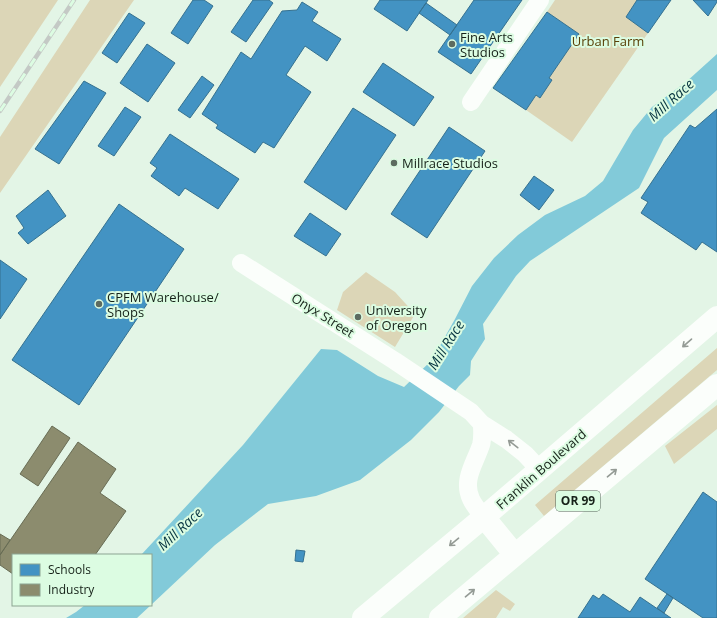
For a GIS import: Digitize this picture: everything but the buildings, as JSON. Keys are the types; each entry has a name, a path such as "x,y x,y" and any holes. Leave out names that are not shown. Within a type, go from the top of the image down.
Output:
{"main road":[{"name":"Franklin Boulevard","path":"363,618 540,470 717,317"},
{"name":"OR 99","path":"440,618 717,385"},
{"path":"484,517 515,555"}],"street":[{"path":"471,102 540,0"},
{"name":"Onyx Street","path":"241,263 411,372 506,439 525,454 540,470"},
{"path":"476,418 482,435 481,446 474,459 468,484 472,500 484,517"}],"green space":[{"path":"0,0 58,0 0,87"},
{"path":"90,0 134,0 0,193 0,137"},
{"name":"Urban Farm","path":"555,0 637,0 626,17 648,33 572,142 526,110 536,95 540,98 552,80 549,78 579,34 547,12"},
{"path":"366,272 395,292 415,314 395,347 337,310 343,292"},
{"path":"717,348 717,370 544,516 535,505"},
{"path":"717,405 717,429 674,464 665,446"},
{"path":"496,590 515,604 510,611 503,607 496,618 463,618"}],"water":[{"name":"Mill Race","path":"717,54 717,90 664,138 639,188 530,261 516,276 483,324 485,339 471,361 470,375 459,386 439,412 411,440 360,480 316,496 268,504 215,545 152,604 152,554 142,554 243,445 321,349 337,350 378,376 404,387 432,360 472,286 494,258 518,235 545,215 585,196 603,181 633,130 652,107 686,82"},
{"path":"84,606 150,606 137,618 66,618"}],"railway":[{"path":"0,111 74,0"}],"place":[{"name":"Fine Arts Studios","path":"452,44"},
{"name":"Millrace Studios","path":"394,163"},
{"name":"CPFM Warehouse/ Shops","path":"99,304"},
{"name":"University of Oregon","path":"358,317"}]}
